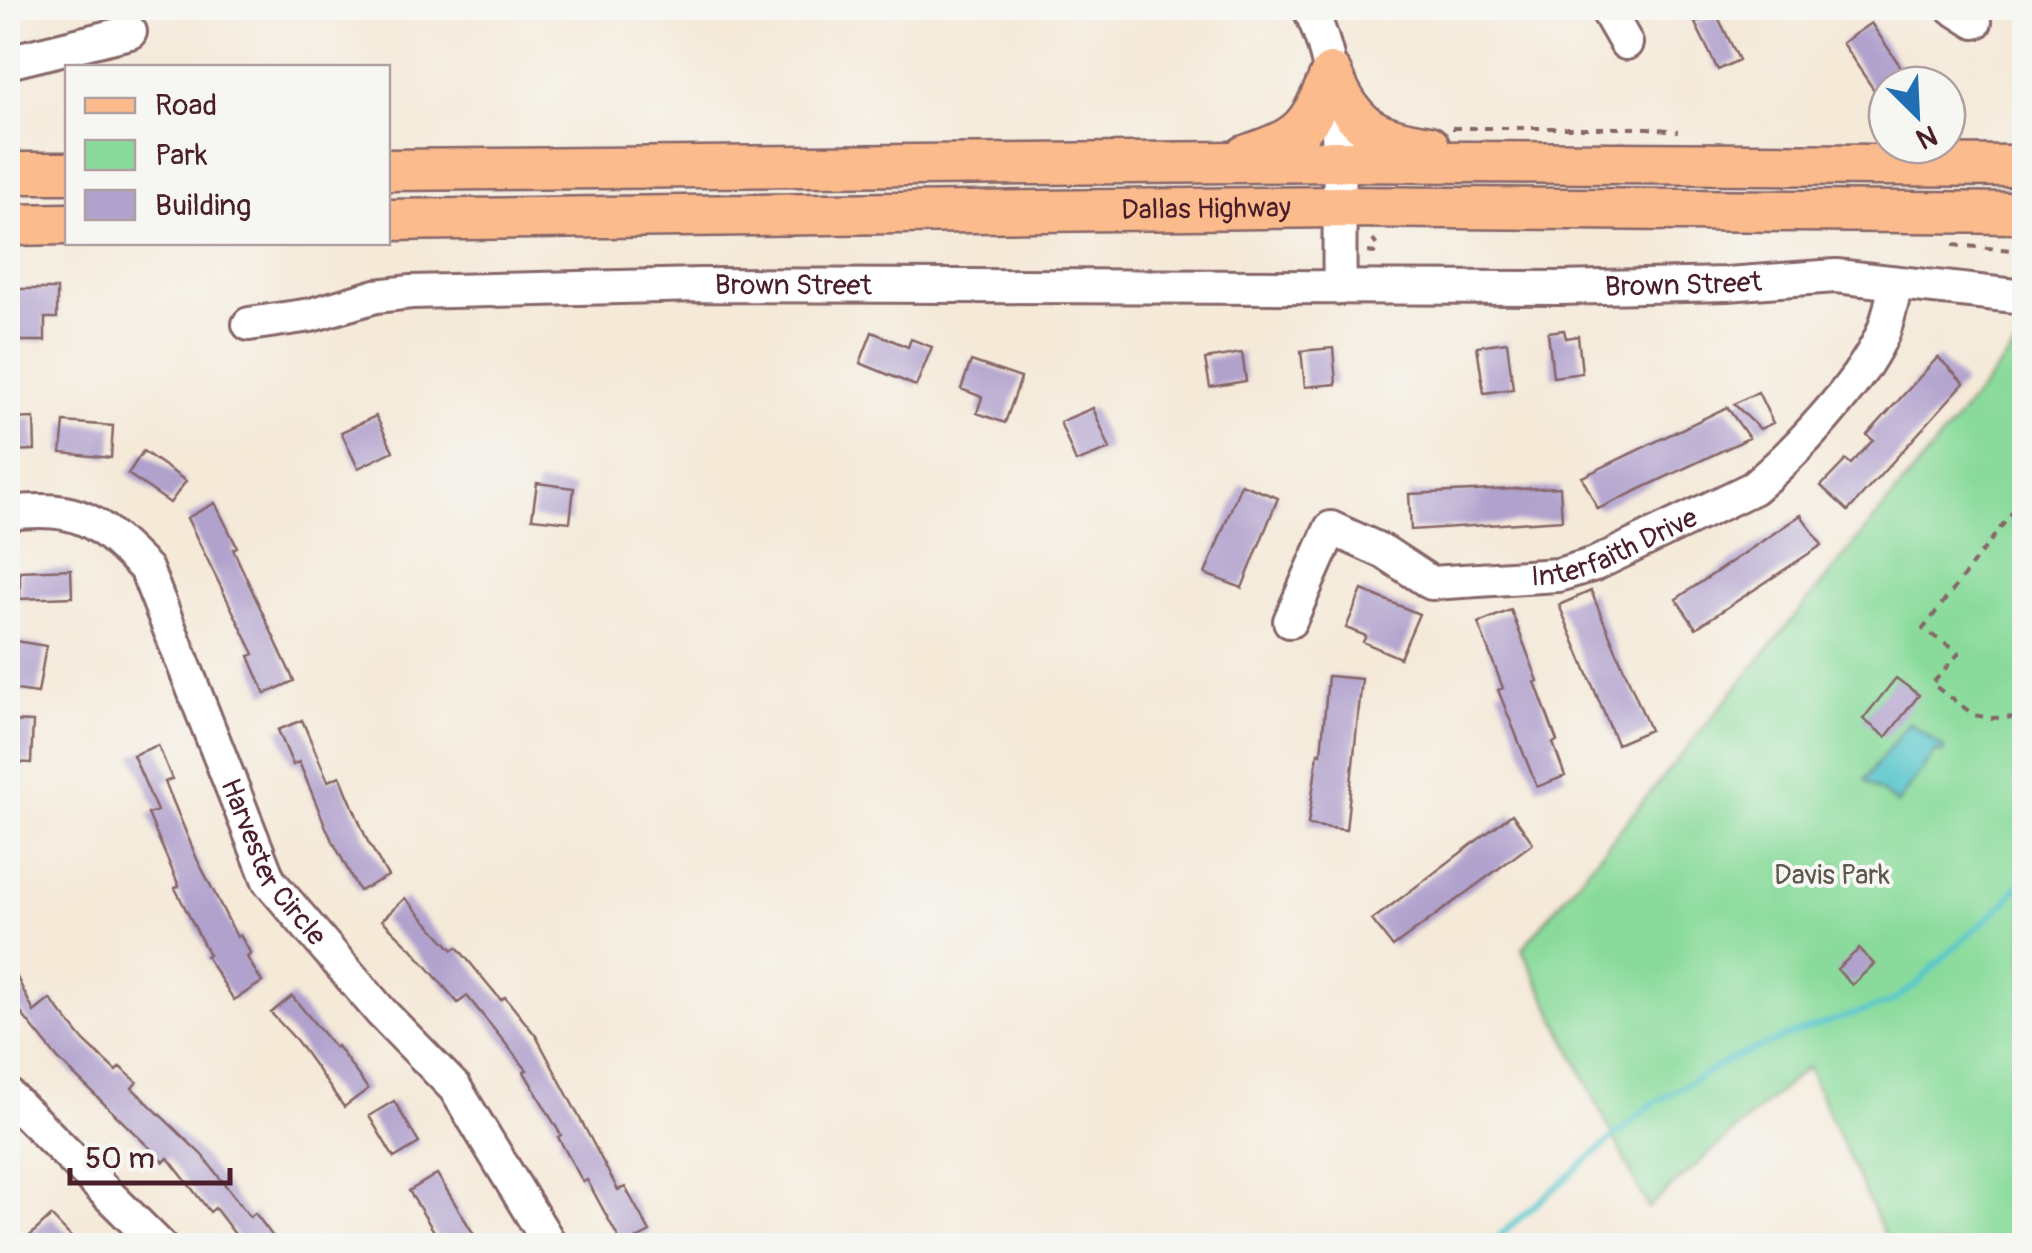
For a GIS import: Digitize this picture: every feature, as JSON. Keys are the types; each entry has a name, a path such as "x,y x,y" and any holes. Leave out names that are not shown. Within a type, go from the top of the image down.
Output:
{"main road":[{"path":"1330,74 1356,118 1383,137 1527,162"},
{"path":"1223,164 1294,136 1314,113 1330,74"},
{"name":"Dallas Highway","path":"390,170 1338,161 2024,166"},
{"path":"8,173 65,173"},
{"name":"Dallas Highway","path":"390,220 1338,207 2024,214"},
{"path":"8,225 65,224"}],"street":[{"path":"1309,8 1326,50 1330,74 1338,161 1340,288"},
{"path":"1606,8 1626,43"},
{"path":"8,62 130,32"},
{"name":"Brown Street","path":"248,324 312,315 376,296 411,292 700,285 1340,288 1708,285 1836,276 2024,297"},
{"name":"Interfaith Drive","path":"1290,621 1331,528 1384,552 1432,583 1558,574 1595,564 1753,488 1774,470 1866,364 1886,324 1896,283"},
{"name":"Harvester Circle","path":"8,513 37,510 78,514 112,535 146,569 269,881 381,1012 455,1088 551,1246"},
{"path":"8,1095 158,1245"}],"path":[{"path":"1368,252 1374,253 1378,246 1373,240"},
{"path":"2024,497 1923,629 1959,652 1932,684 1974,715 2024,717"},
{"path":"2024,745 2016,769 2024,766"}],"green space":[{"name":"Davis Park","path":"2024,337 2024,1245 1889,1245 1807,1067 1648,1208 1522,949"}],"water":[{"path":"1909,722 1945,749 1941,754 1936,751 1897,804 1865,780"}],"building":[{"path":"1716,13 1739,60 1718,70 1695,23"},
{"path":"1871,23 1900,65 1867,65 1867,80 1842,43"},
{"path":"15,289 57,289 57,318 45,318 45,341 14,341"},
{"path":"1564,330 1566,338 1578,336 1582,373 1553,377 1548,332"},
{"path":"872,332 908,347 911,339 932,347 916,386 860,363"},
{"path":"1507,342 1513,389 1484,393 1477,346"},
{"path":"1333,348 1336,384 1305,387 1301,351"},
{"path":"1242,353 1246,381 1210,387 1205,359"},
{"path":"1938,357 1964,383 1848,511 1821,486 1846,460 1851,464 1873,440 1867,435"},
{"path":"971,361 1021,378 1005,423 977,413 982,397 961,389"},
{"path":"1758,392 1773,423 1760,429 1734,404"},
{"path":"1727,407 1749,438 1598,509 1582,477"},
{"path":"1093,408 1110,449 1076,462 1060,422"},
{"path":"376,416 393,451 358,468 341,432"},
{"path":"34,418 35,450 8,451 8,419"},
{"path":"64,422 113,426 111,458 61,453"},
{"path":"143,451 186,481 170,503 128,474"},
{"path":"537,483 574,488 570,522 532,518"},
{"path":"1241,484 1278,498 1242,588 1205,574"},
{"path":"1560,487 1562,520 1411,530 1409,494"},
{"path":"215,503 294,681 265,694 249,656 254,654 187,518"},
{"path":"1801,515 1822,545 1696,628 1676,599"},
{"path":"71,569 72,597 20,599 20,571"},
{"path":"1362,590 1419,614 1400,658 1363,642 1366,636 1346,628"},
{"path":"1591,591 1650,730 1617,744 1559,605"},
{"path":"1511,610 1538,681 1535,682 1557,741 1553,743 1565,776 1537,787 1498,690 1503,688 1478,623"},
{"path":"16,641 46,646 38,693 9,689"},
{"path":"1328,676 1362,679 1346,830 1308,825 1318,753 1321,754"},
{"path":"1896,678 1919,695 1886,737 1863,719"},
{"path":"302,720 328,781 340,776 367,840 388,876 359,891 328,832 299,762 293,765 278,730"},
{"path":"8,721 33,722 31,763 8,762"},
{"path":"158,745 172,779 165,782 197,859 237,937 240,935 251,954 247,957 262,982 234,1000 206,956 209,955 175,888 179,886 148,814 157,811 133,755"},
{"path":"1512,814 1533,843 1393,947 1372,920"},
{"path":"405,898 453,950 457,947 501,1000 505,997 536,1036 618,1190 625,1187 650,1232 623,1246 558,1137 561,1135 524,1072 527,1070 467,996 458,1003 382,920"},
{"path":"1859,949 1874,964 1852,985 1837,969"},
{"path":"8,959 34,1012 50,999 84,1041 116,1071 120,1067 137,1082 132,1088 202,1155 250,1217 255,1213 280,1246 244,1246 215,1208 210,1212 168,1158 164,1162 59,1060 8,997"},
{"path":"292,996 337,1046 368,1089 344,1107 297,1041 271,1013"},
{"path":"394,1101 419,1143 394,1158 369,1116"},
{"path":"437,1174 481,1246 443,1246 409,1191"},
{"path":"51,1216 72,1238 64,1246 19,1246"}],"waterway":[{"path":"1488,1246 1652,1104 1731,1059 1798,1032 1889,1003 1916,985 2006,902 2024,878"}]}
